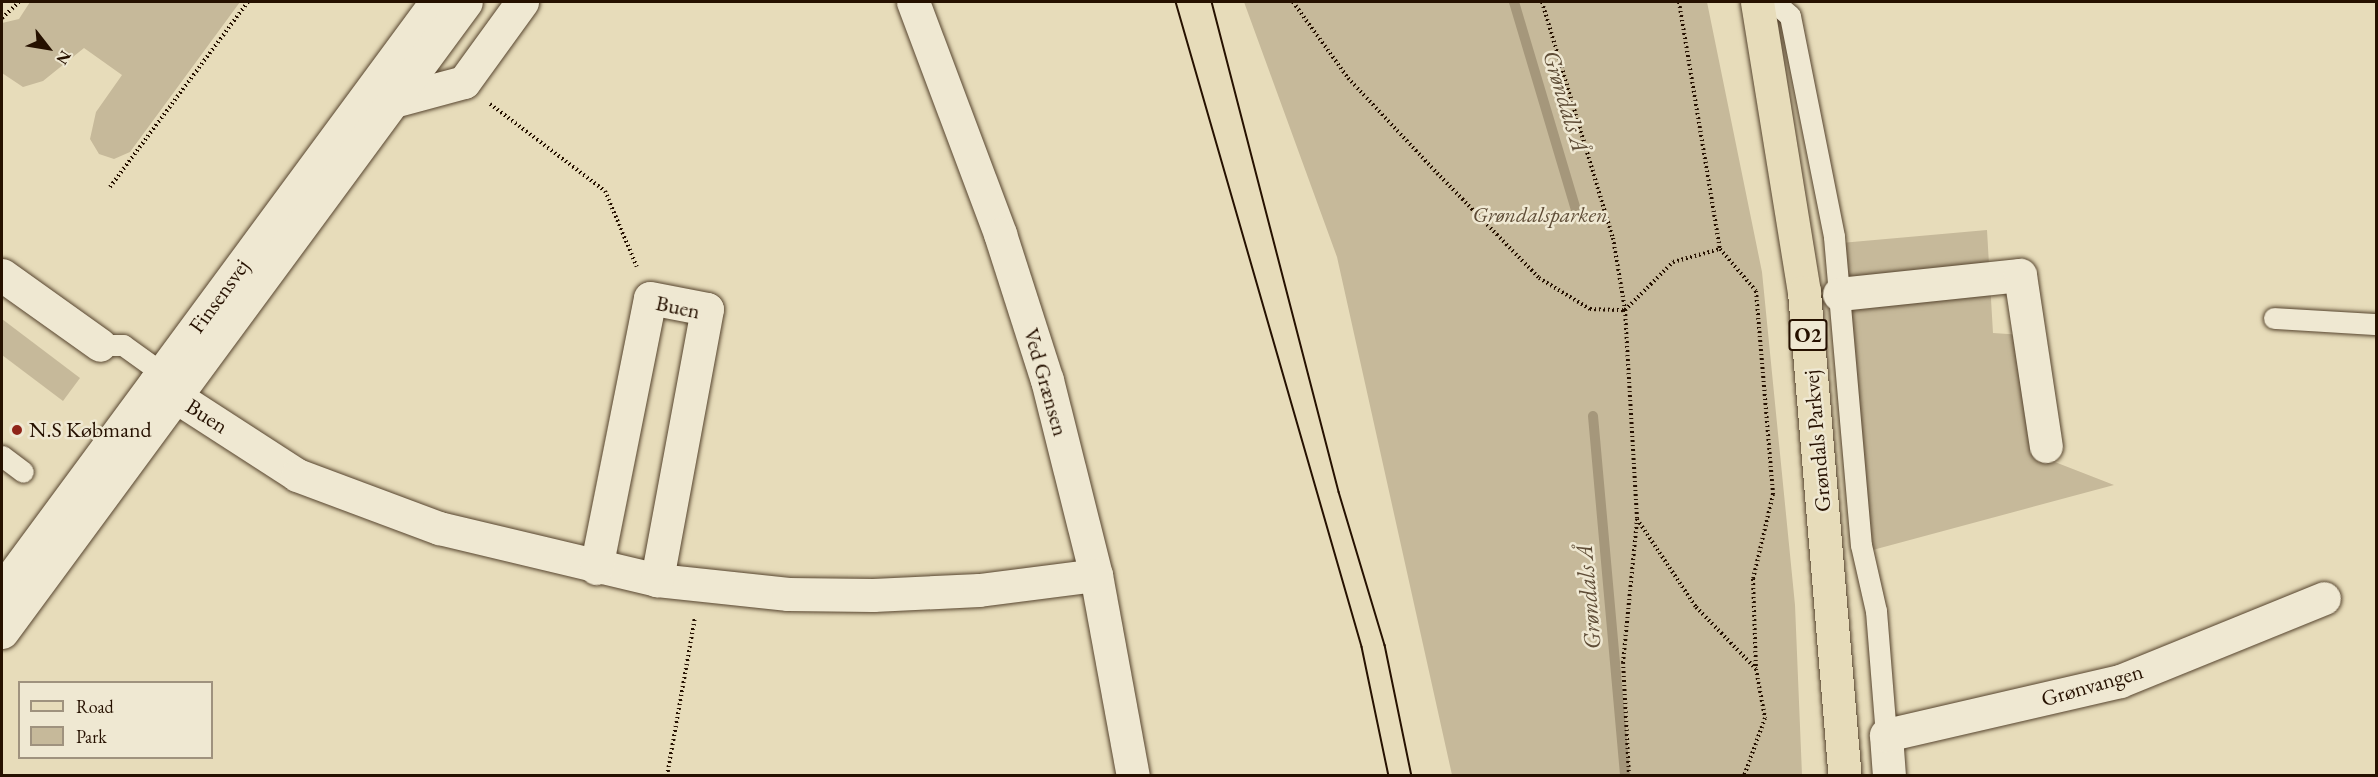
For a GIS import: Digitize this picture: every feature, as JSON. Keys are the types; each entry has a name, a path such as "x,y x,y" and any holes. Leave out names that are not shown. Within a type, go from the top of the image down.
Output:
{"main road":[{"name":"Grøndals Parkvej","path":"1757,2 1804,292 1845,776"}],"street":[{"name":"Finsensvej","path":"386,92 436,2"},
{"name":"Finsensvej","path":"2,590 164,384 386,92 466,2"},
{"path":"386,92 464,82 522,2"},
{"name":"Ved Grænsen","path":"913,2 1000,234 1047,380 1096,575 1133,776"},
{"path":"1839,294 2020,274 2046,446"},
{"path":"2,275 100,345"},
{"name":"Buen","path":"596,568 650,298 707,309 657,580"},
{"name":"Finsensvej","path":"2,632 164,384"},
{"name":"Buen","path":"164,384 297,475 439,528 596,568 701,588 873,595 979,590 1096,575"},
{"name":"Grønvangen","path":"1886,735 2120,681 2324,598"},
{"name":"Grøndals Parkvej","path":"1886,735 1889,776"}],"lane":[{"name":"Grøndals Parkvej","path":"1774,2 1790,16 1834,237 1861,545 1875,611 1886,735"},
{"path":"2274,318 2376,324"},
{"path":"100,345 123,345 164,384"},
{"path":"2,456 23,472"}],"path":[{"path":"2,18 19,2"},
{"path":"111,187 248,2"},
{"path":"1293,2 1348,78 1539,278 1590,309 1625,310 1673,262 1720,249"},
{"path":"1542,2 1613,238 1625,310 1637,519 1623,663 1629,776"},
{"path":"1679,2 1720,249 1756,291 1773,494 1753,579 1756,669 1765,718 1744,776"},
{"path":"464,82 605,191 650,298"},
{"path":"1637,519 1696,607 1756,669"},
{"path":"667,776 701,588"}],"green space":[{"path":"30,2 240,2 130,152 114,159 99,154 90,139 96,112 122,75 84,48 43,81 23,87 2,73 2,23 19,19"},
{"name":"Grøndalsparken","path":"1244,2 1707,2 1762,272 1795,605 1802,775 1452,775 1337,257"},
{"path":"1987,230 1993,333 2023,335 2042,457 2114,485 1869,551 1841,243"},
{"path":"2,319 80,378 63,401 2,355"}],"waterway":[{"name":"Grøndals Å","path":"1514,2 1577,213"},
{"name":"Grøndals Å","path":"1593,416 1625,776"}],"tram line":[{"path":"1176,2 1362,647 1389,776"},
{"path":"1212,2 1339,492 1385,645 1412,776"}],"place":[{"name":"N.S Købmand","path":"17,430"}]}
